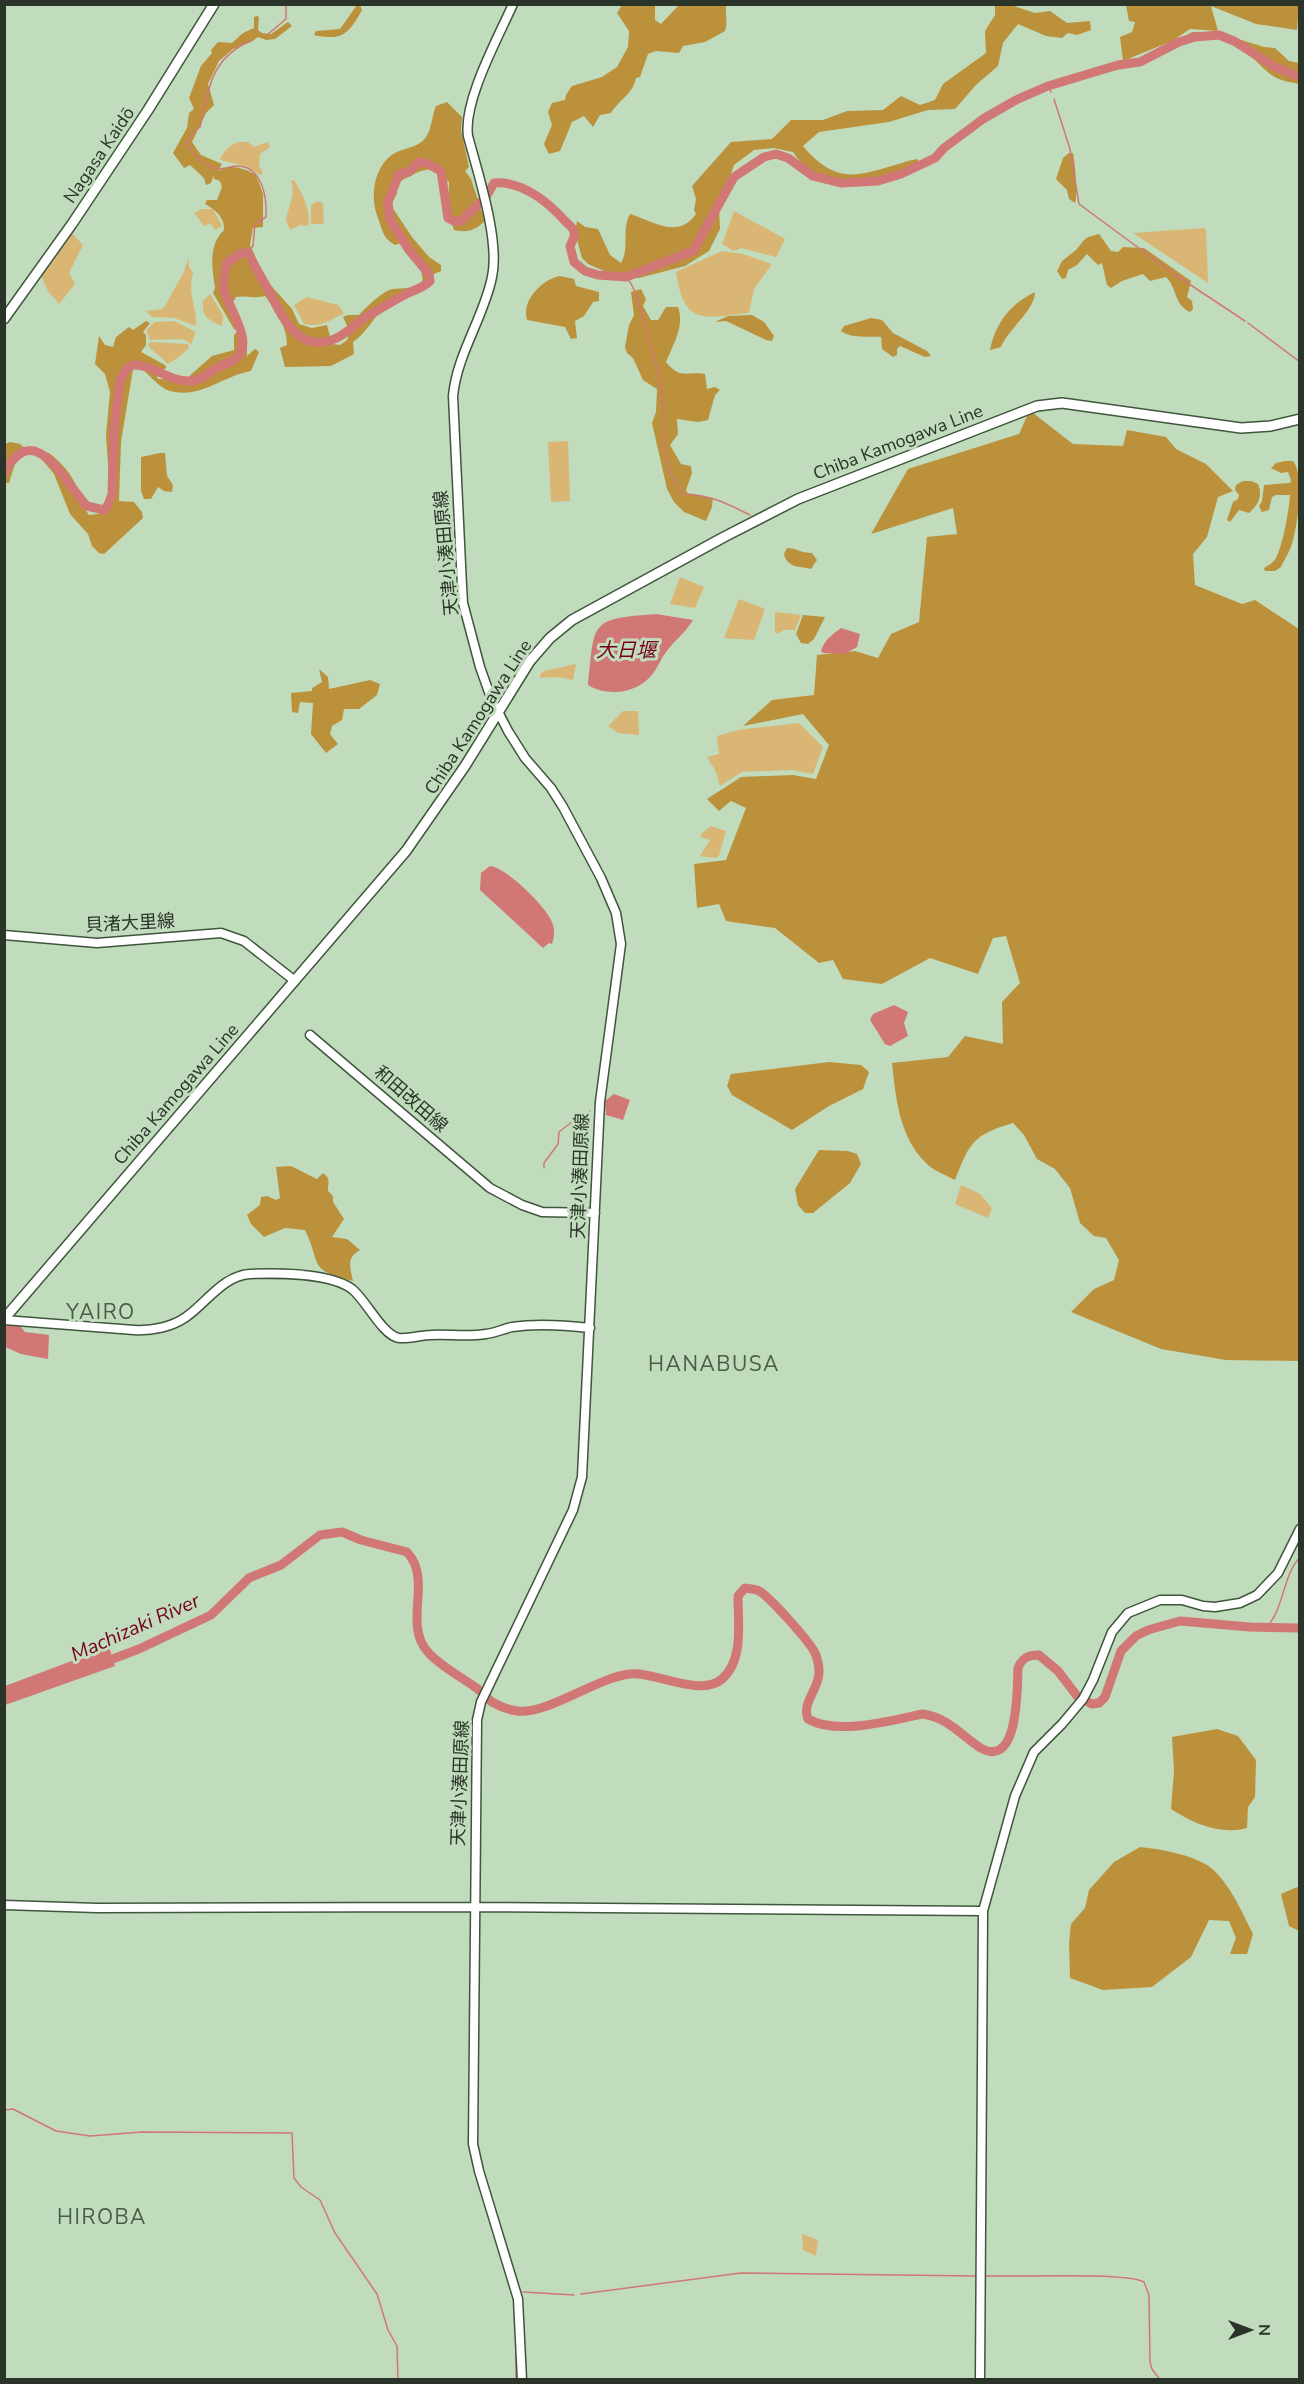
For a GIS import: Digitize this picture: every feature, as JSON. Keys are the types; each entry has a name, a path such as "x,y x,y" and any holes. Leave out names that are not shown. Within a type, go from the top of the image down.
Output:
{"main road":[{"name":"Nagasa Kaidō","path":"4,319 72,224 148,110 214,4"},
{"name":"Chiba Kamogawa Line","path":"4,1320 413,842 537,653 565,626 585,612 798,499 1029,408 1062,403 1244,428 1280,425 1299,419"}],"street":[{"name":"天津小湊田原線","path":"513,4 472,99 467,117 468,136 495,246 493,276 457,373 453,396 464,603 480,668 498,712 517,746 563,807 604,884 619,924 621,953 600,1095 584,1460 579,1489 573,1510 488,1687 478,1713 475,1749 473,2144 518,2299 522,2379"},
{"name":"貝渚大里線","path":"4,935 97,943 221,933 244,941 295,981"},
{"name":"和田改田線","path":"310,1035 490,1188 522,1205 542,1212 595,1213"},
{"path":"4,1320 152,1330 184,1318 235,1278 247,1274 261,1274 321,1278 343,1284 355,1292 388,1332 398,1338 479,1335 538,1325 590,1328"},
{"path":"980,2379 983,1911 1015,1796 1034,1752 1073,1712 1093,1680 1112,1632 1131,1610 1160,1599 1182,1599 1203,1606 1215,1607 1240,1603 1257,1595 1278,1573 1299,1529"},
{"path":"4,1905 97,1908 474,1907 983,1911"}],"shaded area":[{"path":"357,5 360,5 362,10 344,34 331,37 314,35 316,31 340,29"},
{"path":"622,5 655,5 655,20 661,24 679,5 726,5 726,28 725,31 705,42 683,46 679,53 656,51 648,54 640,77 636,78 632,89 611,113 600,115 593,127 584,116 572,122 560,151 549,154 544,144 552,125 548,112 552,103 565,100 572,86 602,77 617,67 628,47 629,31 617,13"},
{"path":"995,5 1011,5 1035,13 1050,11 1067,23 1090,21 1091,30 1077,35 1068,33 1062,38 1046,36 1018,24 1003,43 998,66 976,85 955,109 928,110 889,122 819,132 803,146 817,161 843,174 870,172 917,159 924,167 885,181 844,186 816,181 793,152 774,148 754,150 734,165 719,208 720,229 709,251 685,266 639,278 623,278 588,264 582,258 575,233 577,221 585,227 598,229 610,255 621,263 625,251 627,220 630,214 665,226 681,226 689,222 696,214 694,210 696,199 692,186 731,142 772,139 791,120 823,120 847,111 883,110 901,96 920,105 935,100 943,84 986,53 985,31 995,15"},
{"path":"1126,5 1299,5 1297,30 1256,24 1211,6 1218,31 1190,29 1172,41 1123,61 1120,37 1132,32 1135,22 1129,21"},
{"path":"254,17 259,17 258,30 262,33 271,34 288,22 292,26 275,39 266,40 258,37 233,49 219,61 208,84 214,105 206,113 192,142 201,155 222,164 218,171 227,167 237,167 256,175 263,194 263,227 253,228 250,245 266,280 292,309 299,324 312,328 327,325 332,344 340,345 347,340 350,332 343,317 359,315 389,290 411,288 422,284 419,266 401,243 395,245 384,233 375,210 374,191 379,172 389,157 424,140 430,130 436,106 447,102 462,117 461,130 469,167 465,171 471,179 485,221 471,230 454,230 448,213 449,182 432,169 418,172 396,183 397,194 390,204 412,237 429,257 441,265 441,271 434,274 430,283 419,293 397,301 382,310 353,342 354,354 331,366 285,367 280,348 287,345 287,338 277,313 265,296 236,297 233,302 239,318 238,329 234,329 213,293 215,288 213,250 224,226 219,215 205,204 207,200 217,200 222,187 220,181 214,179 214,175 211,183 206,185 204,178 190,165 184,168 173,153 187,128 189,113 194,109 189,98 201,66 218,42 232,43 243,33 254,28"},
{"path":"1193,32 1222,34 1264,47 1275,48 1289,61 1299,63 1299,84 1273,76 1244,50 1231,42 1219,38 1196,38 1188,34"},
{"path":"239,142 248,142 254,147 268,142 270,147 260,154 259,165 263,173 260,175 245,166 220,160 227,149"},
{"path":"1073,153 1075,164 1075,203 1069,199 1067,190 1056,179 1063,158"},
{"path":"294,180 305,202 309,220 308,226 300,225 290,230 286,220 292,196 291,181"},
{"path":"318,201 323,203 324,224 311,224 311,205"},
{"path":"202,209 213,209 222,226 215,230 210,223 204,226 194,213"},
{"path":"734,211 785,239 776,257 741,248 734,251 722,244"},
{"path":"1204,228 1206,230 1208,283 1133,233"},
{"path":"71,232 83,245 69,273 75,284 59,304 48,291 41,276"},
{"path":"1099,234 1111,251 1118,252 1123,247 1144,248 1191,281 1187,297 1192,301 1193,309 1190,312 1181,305 1166,277 1150,281 1143,274 1122,281 1111,288 1107,285 1102,263 1098,265 1087,254 1077,265 1068,270 1066,278 1062,279 1057,271 1062,261 1088,237"},
{"path":"722,251 743,254 772,264 754,289 749,313 719,316 698,315 684,302 676,272"},
{"path":"188,258 189,267 193,273 191,287 196,326 174,318 152,317 146,311 163,309 184,272"},
{"path":"560,276 574,279 576,286 599,292 599,301 593,302 584,316 575,321 577,338 571,339 565,327 527,320 527,306 534,292 546,281"},
{"path":"641,289 646,299 643,306 651,320 658,320 666,307 678,307 679,328 666,362 680,373 705,374 707,389 715,387 720,390 715,395 708,420 698,422 677,419 678,434 670,445 681,464 691,466 692,473 686,490 688,494 713,498 706,521 684,512 674,502 667,489 652,423 656,412 657,389 643,380 625,347 629,325 634,315 631,292"},
{"path":"1035,292 1031,306 1009,333 1001,347 990,350 992,341 1005,316 1018,302"},
{"path":"210,294 223,315 222,326 205,315 203,301"},
{"path":"307,297 338,305 344,313 320,324 304,324 294,305"},
{"path":"752,315 764,322 774,336 772,341 726,321 715,322 728,316"},
{"path":"871,318 882,320 893,333 927,351 931,356 925,357 900,346 897,349 897,355 893,357 882,349 881,337 856,336 841,331 844,326"},
{"path":"146,321 150,323 143,332 146,335 146,345 141,352 165,365 166,368 156,374 158,379 186,379 212,356 234,350 234,335 238,331 243,334 247,345 247,356 255,349 259,352 251,371 192,392 170,391 158,384 140,367 133,369 121,442 119,501 134,502 142,512 143,518 104,554 99,553 92,546 88,534 70,514 54,474 39,456 49,453 57,460 72,478 89,515 98,514 110,492 106,435 110,392 105,374 95,364 99,336 105,345 113,347 116,337 129,327 133,330"},
{"path":"174,321 196,332 191,344 183,339 150,340 146,330 155,322"},
{"path":"150,342 188,344 189,348 168,364 148,346"},
{"path":"1033,413 1073,444 1123,446 1127,430 1166,437 1176,449 1206,464 1233,491 1218,497 1207,537 1193,554 1195,585 1242,604 1255,600 1299,629 1299,1361 1226,1360 1161,1349 1071,1312 1094,1289 1114,1280 1119,1260 1106,1238 1094,1236 1080,1223 1070,1188 1055,1169 1037,1159 1024,1135 1013,1123 981,1136 969,1148 955,1180 930,1166 910,1142 900,1117 892,1063 948,1057 965,1036 1003,1044 1002,1002 1020,983 1006,936 993,938 978,974 930,958 882,984 843,979 833,960 819,963 775,928 726,921 719,904 697,908 694,864 726,860 746,808 731,801 719,811 707,799 741,777 793,775 816,779 829,745 803,714 743,726 772,700 814,695 817,655 855,651 878,658 891,634 919,622 927,537 957,534 953,508 871,534 908,469 1019,434 1027,416"},
{"path":"568,441 570,501 551,502 548,442"},
{"path":"10,442 20,444 26,449 15,464 9,483 5,483 5,444"},
{"path":"165,453 167,476 173,485 172,492 158,487 151,499 144,499 141,491 141,457"},
{"path":"1293,461 1298,476 1299,499 1295,532 1291,547 1281,567 1275,571 1265,571 1264,568 1274,561 1279,552 1290,495 1272,497 1269,510 1262,512 1259,506 1264,485 1290,483 1288,472 1281,473 1271,468 1276,463"},
{"path":"1243,481 1258,484 1259,500 1249,513 1239,510 1230,522 1227,520 1233,502 1238,499 1239,495 1235,490 1236,485"},
{"path":"787,548 812,553 817,560 811,569 794,566 788,562 784,554"},
{"path":"680,577 704,587 695,608 670,604"},
{"path":"739,599 765,609 754,640 724,638"},
{"path":"775,612 801,615 795,630 784,630 777,634 775,632"},
{"path":"803,615 825,617 814,639 808,644 801,643 796,634"},
{"path":"576,664 573,680 558,677 540,678 544,671"},
{"path":"319,669 328,677 329,689 370,680 380,684 377,695 359,709 344,709 342,720 332,726 330,734 338,744 326,753 311,734 313,703 300,702 298,713 292,712 291,693 312,691 312,688 322,682"},
{"path":"623,711 638,711 639,735 618,733 608,726"},
{"path":"799,723 823,747 813,774 792,770 742,772 720,786 716,772 707,757 719,754 717,736 737,730"},
{"path":"711,826 726,831 719,856 716,858 700,856 710,840 701,837 701,834"},
{"path":"829,1062 861,1065 869,1072 863,1089 829,1106 792,1130 732,1095 727,1086 731,1074"},
{"path":"819,1150 848,1151 857,1154 861,1164 850,1183 813,1213 805,1213 798,1205 795,1189"},
{"path":"291,1166 317,1179 323,1173 327,1177 328,1191 333,1196 333,1202 344,1219 332,1237 347,1239 360,1250 351,1260 353,1281 322,1269 305,1230 285,1228 264,1237 251,1224 247,1215 260,1205 261,1197 267,1196 276,1200 280,1198 276,1167"},
{"path":"961,1185 980,1194 992,1208 988,1218 955,1204"},
{"path":"1217,1729 1238,1736 1256,1760 1255,1797 1248,1807 1247,1828 1227,1830 1208,1827 1171,1809 1174,1771 1172,1737"},
{"path":"1140,1847 1183,1855 1200,1861 1215,1871 1234,1896 1253,1934 1247,1954 1230,1954 1236,1938 1229,1921 1209,1920 1191,1957 1152,1987 1103,1990 1070,1978 1071,1924 1085,1908 1089,1890 1114,1862"},
{"path":"1297,1887 1299,1889 1299,1931 1289,1926 1281,1894"},
{"path":"802,2234 818,2240 816,2256 803,2250"}],"water":[{"name":"大日堰","path":"656,614 693,620 666,652 651,676 634,688 619,692 603,691 588,685 592,648 600,627 618,618"},
{"path":"841,628 860,634 857,647 845,654 823,653 821,651 827,640"},
{"path":"490,866 515,880 541,906 553,926 552,944 549,943 543,948 480,890 481,873"},
{"path":"894,1005 908,1012 904,1023 908,1036 890,1046 885,1044 870,1020 873,1014"},
{"path":"614,1094 630,1100 623,1120 606,1115 605,1101"},
{"path":"8,1324 20,1326 25,1332 49,1335 48,1359 21,1354 5,1347 4,1329"},
{"path":"109,1647 115,1666 5,1705 5,1686"}],"waterway":[{"path":"267,35 286,19 286,4"},
{"path":"4,473 16,457 27,451 38,452 59,470 87,506 104,510 112,494 114,430 120,380 127,368 140,365 175,379 194,381 235,359 241,353 242,336 224,291 227,263 241,253 248,253 291,329 309,341 320,343 337,338 366,317 427,284 430,281 429,274 409,250 390,220 388,202 399,174 409,172 418,162 426,163 441,171 448,218 456,222 461,221 486,197 494,183 515,185 543,200 572,228 574,236 570,246 574,262 585,271 598,275 626,277 693,251 734,177 764,157 776,154 788,158 813,176 841,183 878,181 901,174 935,158 944,148 983,119 1016,100 1048,86 1118,65 1140,62 1179,42 1195,37 1219,35 1234,41 1275,67 1300,77"},
{"path":"248,253 253,246 255,224 266,217 261,184 252,171 245,167 220,169 210,166 195,154 187,142 200,127 210,87 219,66 227,56 252,40"},
{"path":"1048,86 1051,92"},
{"path":"1054,99 1070,149 1079,204 1174,274 1245,321"},
{"path":"626,277 636,295 657,369 663,400 667,457 675,483 683,494 726,503 750,515"},
{"path":"1248,323 1300,362"},
{"path":"544,1168 544,1163 558,1144 559,1132 590,1111"},
{"name":"Machizaki River","path":"102,1663 139,1649 211,1615 249,1578 281,1565 320,1535 342,1532 361,1540 407,1552 418,1575 417,1627 420,1640 427,1651 492,1702 517,1711 542,1708 601,1682 629,1674 652,1676 690,1685 713,1684 722,1679 734,1662 739,1629 738,1596 745,1588 759,1591 771,1601 798,1630 815,1653 819,1666 819,1677 807,1707 808,1719 820,1724 849,1726 880,1723 923,1714 940,1719 979,1747 992,1752 1002,1748 1009,1739 1016,1709 1018,1668 1021,1662 1029,1656 1039,1655 1058,1671 1077,1696 1092,1704 1099,1703 1105,1697 1121,1651 1136,1636 1148,1630 1180,1621 1250,1627 1300,1628"},
{"path":"1267,1627 1277,1610 1290,1573 1300,1557"},
{"path":"4,2110 13,2109 56,2131 90,2136 142,2132 292,2133 294,2178 301,2187 320,2200 335,2233 377,2294 388,2330 397,2346 398,2380"},
{"path":"581,2294 741,2273 976,2276"},
{"path":"984,2276 1093,2276 1144,2282 1149,2295 1150,2362 1160,2380"},
{"path":"523,2292 574,2295"},
{"path":"514,2309 515,2317"},
{"path":"516,2346 516,2380"}],"district":[{"name":"YAIRO","path":"101,1312"},
{"name":"HANABUSA","path":"714,1364"},
{"name":"HIROBA","path":"102,2217"}]}
